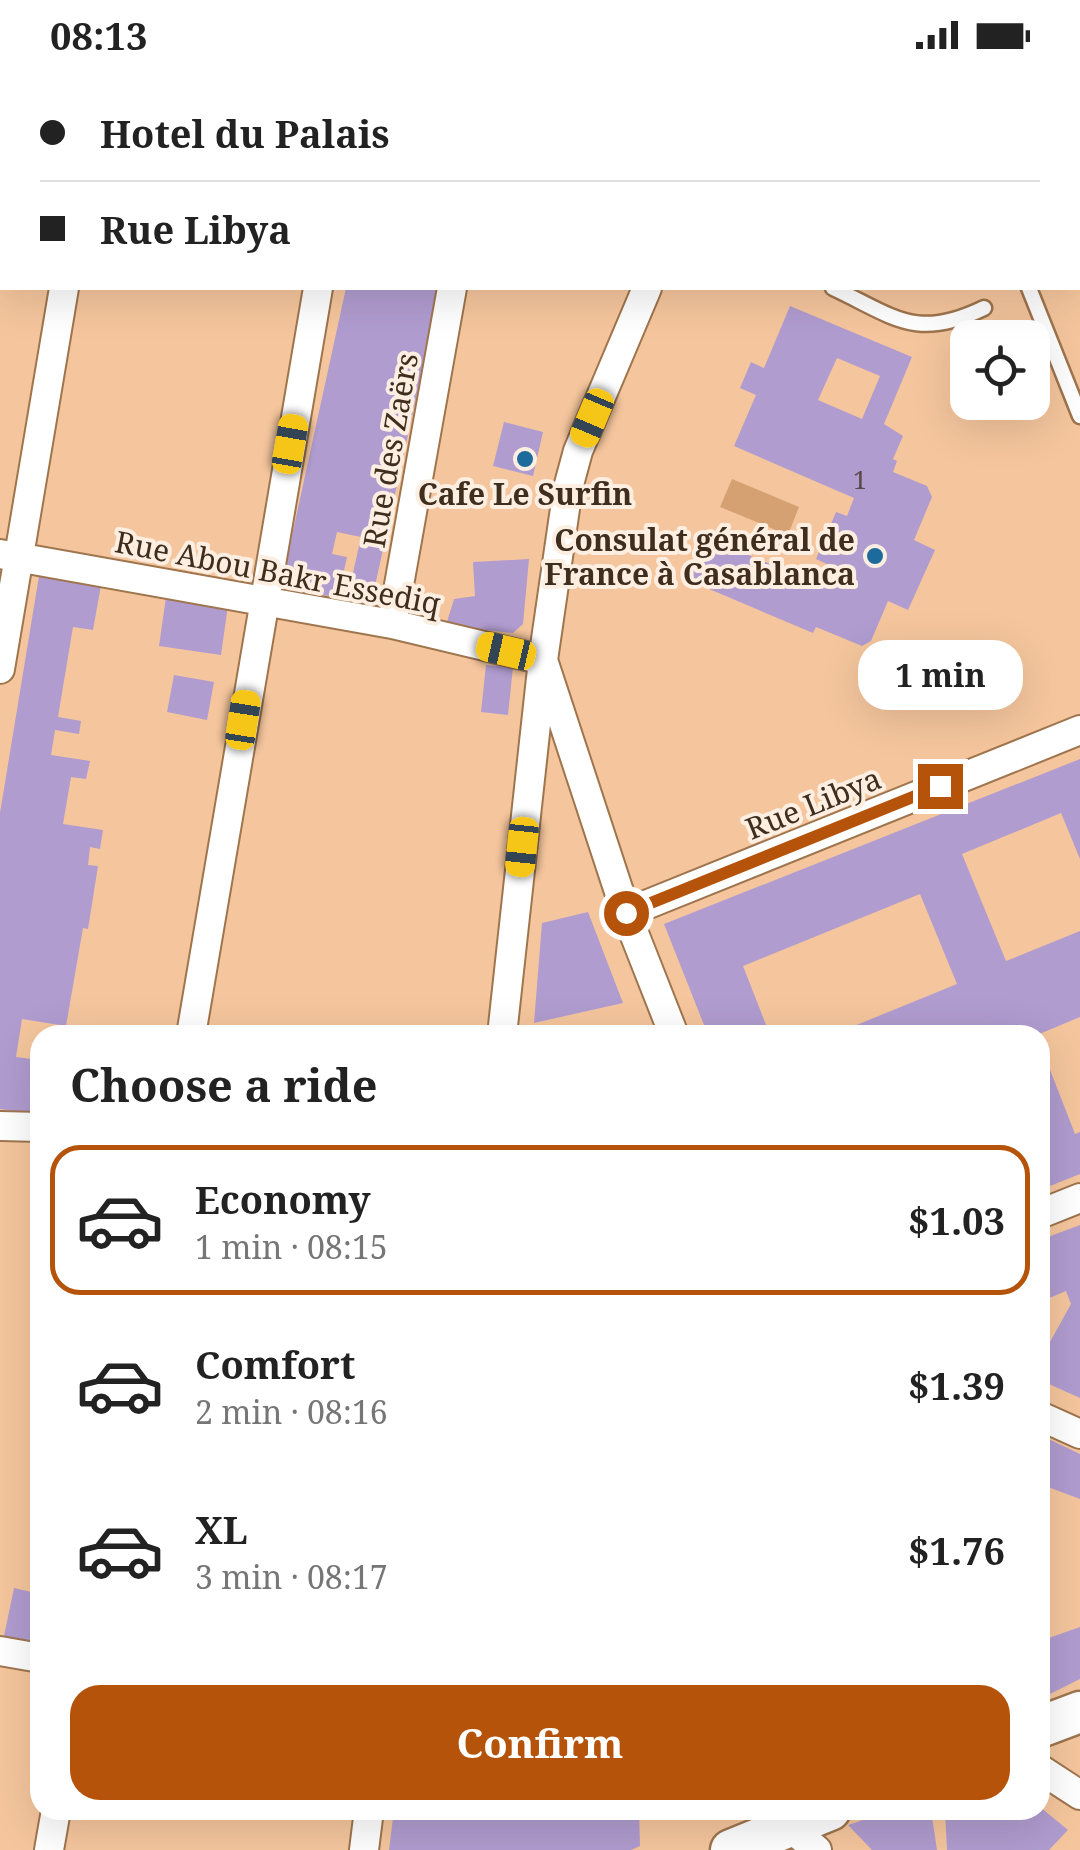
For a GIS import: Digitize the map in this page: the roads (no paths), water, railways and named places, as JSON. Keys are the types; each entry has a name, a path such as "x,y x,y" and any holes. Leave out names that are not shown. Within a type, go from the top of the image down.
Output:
{"main road":[{"path":"1050,1723 1080,1712"},
{"path":"731,1850 792,1829"}],"street":[{"path":"0,669 9,556 64,290"},
{"path":"193,1025 318,290"},
{"name":"Rue des Zaërs","path":"392,624 452,290"},
{"path":"503,1025 543,660 568,488 578,451 646,290"},
{"name":"Rue Abou Bakr Essediq","path":"9,556 392,624 543,660"},
{"path":"543,660 626,913 669,1025"},
{"name":"Rue Libya","path":"626,913 1080,730"},
{"path":"0,1126 30,1127"},
{"path":"1050,1210 1080,1198"},
{"path":"1050,1420 1080,1434"},
{"path":"0,1651 30,1656"},
{"path":"1050,1776 1080,1795"},
{"path":"49,1850 54,1820"},
{"path":"364,1850 368,1820"}],"lane":[{"path":"837,290 911,325 962,318 984,308"},
{"path":"1031,290 1080,416"}],"place":[{"name":"Cafe Le Surfin","path":"525,459"},
{"name":"Consulat général de France à Casablanca","path":"875,556"}]}
